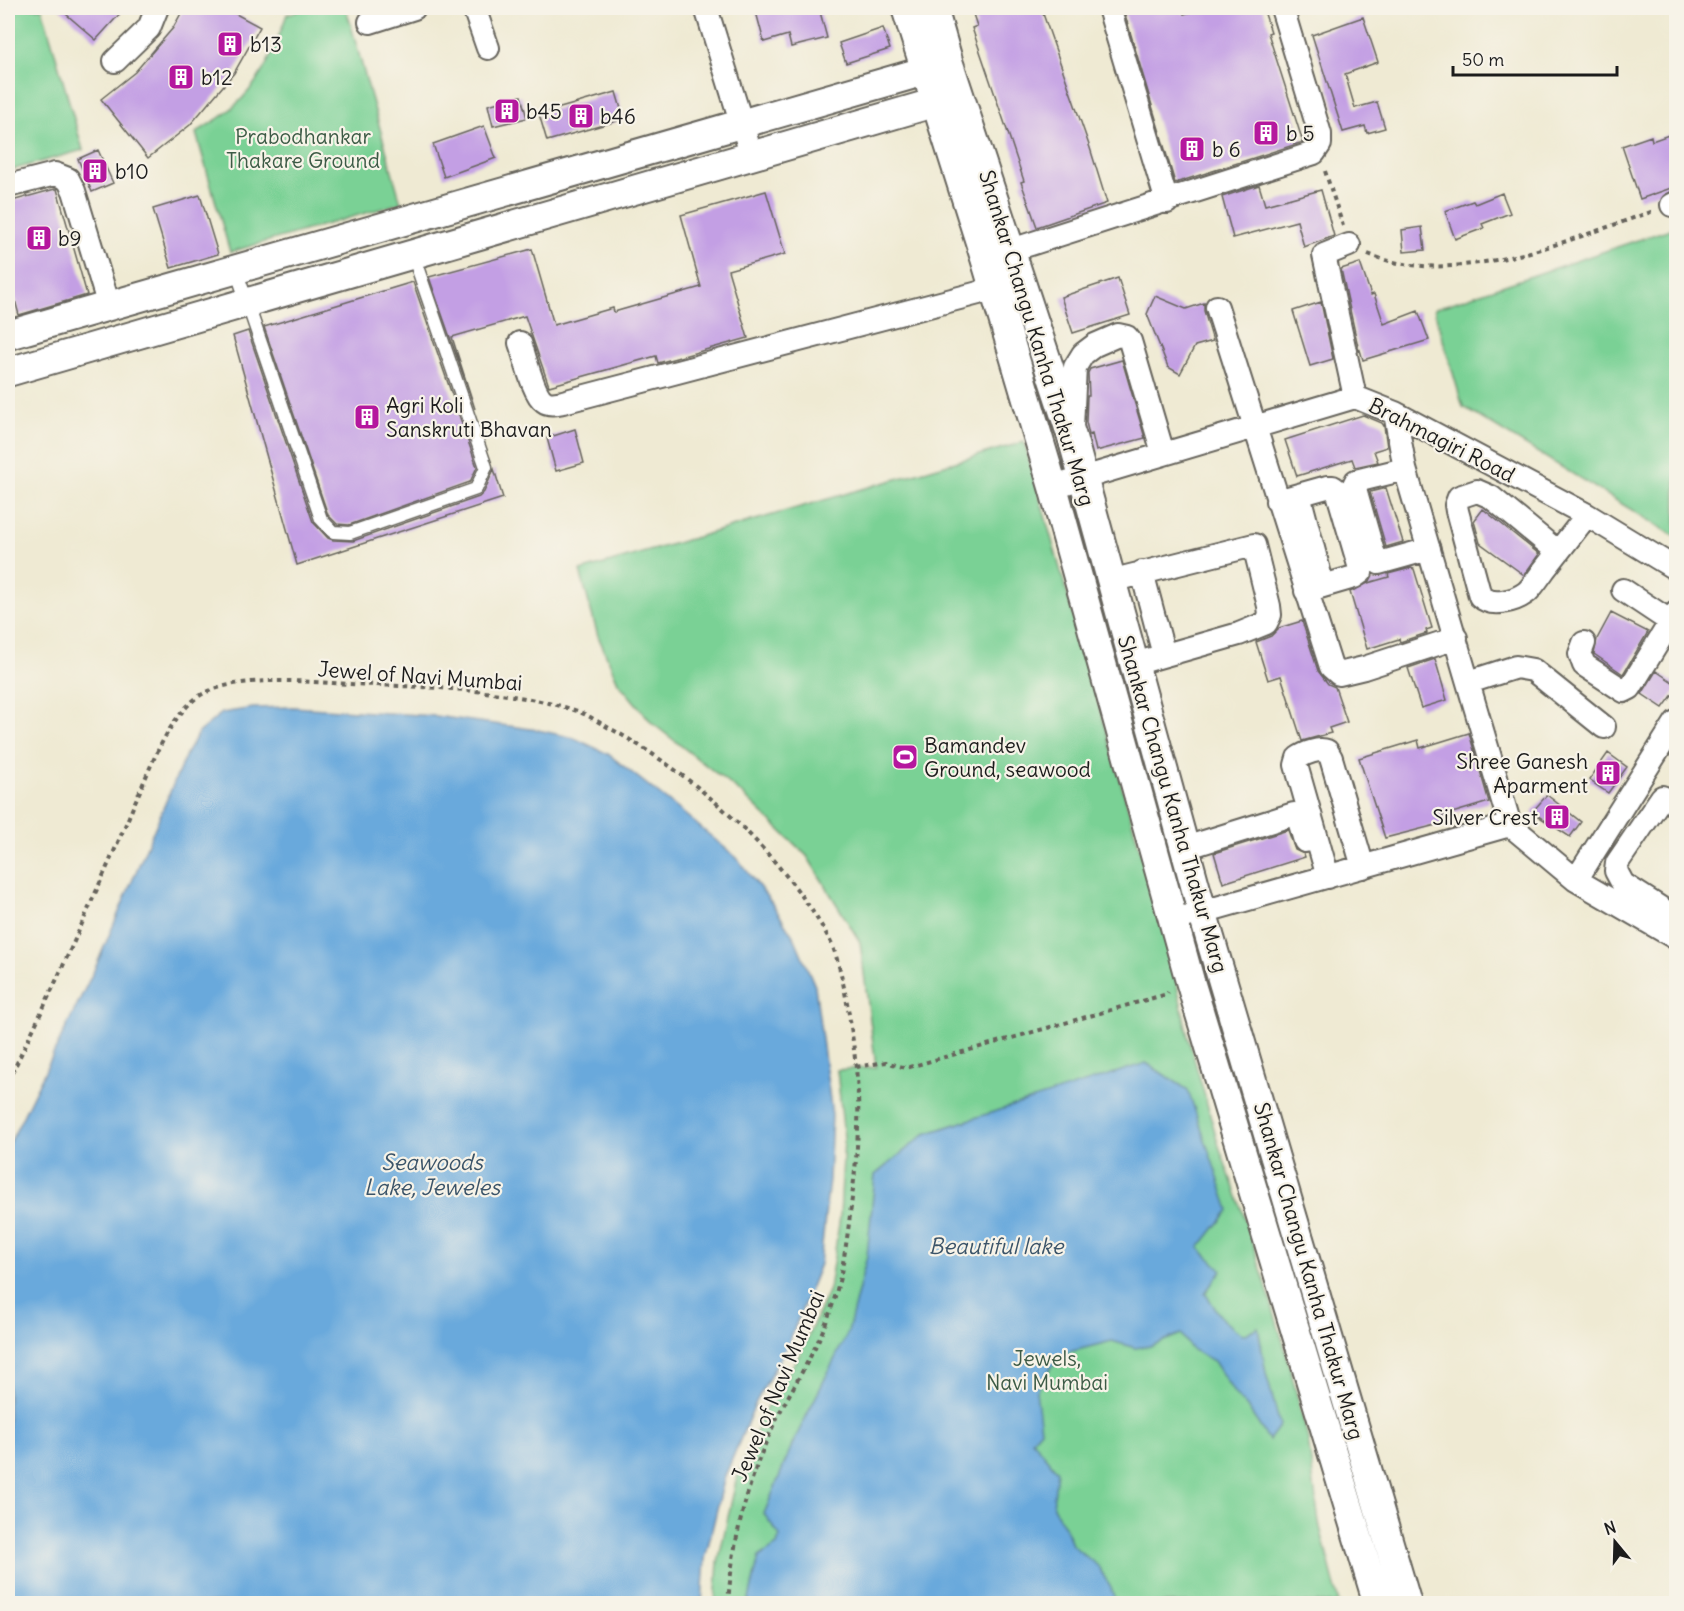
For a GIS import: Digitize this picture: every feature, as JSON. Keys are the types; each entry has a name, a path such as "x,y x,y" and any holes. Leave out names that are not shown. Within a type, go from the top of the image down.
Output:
{"street":[{"path":"115,61 149,28 157,8"},
{"path":"370,22 414,8"},
{"path":"474,8 488,48"},
{"path":"706,8 752,157"},
{"name":"Shankar Changu Kanha Thakur Marg","path":"906,8 937,68 998,254 1020,282 1072,437 1081,477 1202,911 1407,1604"},
{"name":"Shankar Changu Kanha Thakur Marg","path":"933,8 937,68"},
{"path":"1110,8 1167,202"},
{"path":"998,254 1309,156 1318,150 1320,134 1282,8"},
{"path":"8,336 937,68"},
{"path":"8,372 947,99"},
{"path":"8,186 55,174 68,179 74,191 109,306"},
{"path":"1349,245 1324,255 1354,397"},
{"name":"Shankar Changu Kanha Thakur Marg","path":"998,254 993,288 1053,487 1190,981 1378,1604"},
{"path":"520,343 538,394 544,402 550,404 1020,282"},
{"path":"1216,308 1254,427 1288,498 1315,588 1331,666 1339,674 1456,638"},
{"path":"1072,437 1075,367 1083,354 1095,345 1118,334 1127,337 1130,341 1164,453"},
{"name":"Brahmagiri Road","path":"1053,487 1354,397 1395,413 1587,515 1677,569"},
{"path":"1395,413 1398,471 1422,552 1449,615 1510,825 1576,880 1677,938"},
{"path":"1398,471 1356,481 1354,485 1373,552 1379,563 1422,552"},
{"path":"1288,498 1327,487 1337,490 1361,572 1359,575 1315,588"},
{"path":"1558,552 1491,497 1477,491 1459,497 1456,511 1480,596 1491,603 1505,601 1527,591 1558,552 1587,515"},
{"path":"1288,498 1289,536 1315,588"},
{"path":"1110,581 1289,536"},
{"path":"1134,664 1239,634 1266,623 1270,615 1269,606 1254,544"},
{"path":"1142,572 1164,655"},
{"path":"1584,643 1580,654 1584,665 1624,691 1629,688 1674,618 1623,590"},
{"path":"1449,615 1473,609"},
{"path":"1469,682 1516,667 1533,670 1560,686 1604,726"},
{"path":"1576,880 1677,722"},
{"path":"1321,878 1296,765 1298,758 1322,749 1327,751 1331,758 1363,867"},
{"path":"1667,799 1662,797 1617,863 1616,871 1623,884 1677,918"},
{"path":"1185,848 1294,814 1298,817 1321,878"},
{"path":"1174,920 1510,825"}],"lane":[{"path":"236,270 321,519 333,532 350,533 476,489 486,467 412,255"}],"path":[{"path":"1318,150 1349,245 1393,262 1460,266 1512,257 1674,204"},
{"name":"Jewel of Navi Mumbai","path":"8,1081 55,986 156,755 179,713 201,694 240,683 282,681 443,688 512,696 578,710 633,741 699,789 751,837 789,877 818,920 834,949 856,1067 859,1138 840,1279 825,1326 769,1435 742,1510 730,1578 728,1604"},
{"path":"856,1067 886,1062 906,1068 1167,994 1171,987"}],"green space":[{"path":"8,8 42,8 83,150 8,171"},
{"name":"Prabodhankar Thakare Ground","path":"309,8 346,8 401,203 230,252 196,133 227,112 251,88 266,66 287,14"},
{"path":"1676,227 1676,537 1463,407 1434,309"},
{"name":"Jewels, Navi Mumbai","path":"1024,442 1173,966 1188,1037 1219,1146 1250,1233 1286,1352 1308,1439 1319,1523 1339,1603 715,1603 718,1562 736,1481 764,1411 800,1354 829,1289 840,1217 844,1138 837,1070 876,1067 860,942 807,856 740,792 652,723 618,682 598,636 580,571"}],"water":[{"name":"Seawoods Lake, Jeweles","path":"293,707 435,716 538,730 574,738 608,754 737,858 771,902 795,939 815,986 832,1115 829,1179 820,1264 789,1342 756,1402 725,1476 705,1559 702,1603 8,1603 8,1147 96,966 187,752 200,731 222,713 253,708"},
{"name":"Beautiful lake","path":"1146,1063 1188,1090 1229,1210 1199,1248 1222,1270 1205,1293 1223,1320 1243,1335 1258,1327 1266,1373 1280,1425 1269,1440 1249,1410 1234,1393 1214,1361 1191,1349 1181,1334 1151,1346 1135,1348 1112,1341 1069,1352 1051,1367 1036,1391 1041,1430 1032,1440 1057,1471 1053,1507 1072,1545 1098,1566 1111,1588 1116,1603 748,1603 759,1557 777,1545 780,1536 764,1514 792,1445 848,1332 867,1256 875,1175 925,1134"}],"building":[{"path":"59,8 125,8 96,40"},
{"path":"184,8 225,8 260,27 234,73 190,125 148,158 101,99 135,72 173,28"},
{"path":"755,8 819,8 827,38 791,47 788,35 764,42"},
{"path":"971,8 1041,8 1107,203 1037,227 1021,182 1024,181 972,28 977,26"},
{"path":"1123,8 1182,8 1184,14 1205,8 1263,8 1271,32 1268,33 1303,142 1175,183"},
{"path":"1363,17 1378,62 1345,74 1355,108 1377,102 1385,128 1367,133 1365,126 1343,132 1312,35"},
{"path":"883,28 890,49 846,63 839,43"},
{"name":"b46","path":"616,92 624,119 547,141 539,114"},
{"name":"b45","path":"521,96 527,118 493,126 488,105"},
{"path":"484,126 496,158 444,177 433,144"},
{"path":"1677,132 1677,186 1640,199 1622,146 1651,136 1652,141"},
{"name":"b10","path":"98,150 113,183 92,192 78,159"},
{"path":"1259,185 1265,205 1321,190 1334,236 1304,247 1297,221 1233,238 1222,197"},
{"name":"b9","path":"57,189 87,295 19,315 8,274 8,202"},
{"path":"766,191 785,254 728,270 748,338 658,363 656,356 549,386 525,316 452,337 475,409 429,277 532,249 554,325 613,308 614,312 701,287 681,215"},
{"path":"1502,193 1510,213 1482,224 1484,228 1455,239 1445,211 1473,201 1475,204"},
{"path":"200,195 218,254 171,268 153,209"},
{"path":"1422,227 1425,250 1404,252 1402,230"},
{"path":"1360,263 1384,324 1418,311 1429,340 1363,360 1341,269"},
{"path":"1118,278 1130,315 1073,333 1061,297"},
{"name":"Agri Koli Sanskruti Bhavan","path":"413,282 477,467 470,482 349,525 337,524 328,515 264,327"},
{"path":"1155,296 1186,309 1204,303 1204,311 1213,341 1195,346 1180,374 1168,367 1147,314"},
{"path":"1321,302 1333,359 1310,366 1293,311"},
{"path":"248,331 313,522 328,538 353,541 479,497 484,492 494,469 503,498 297,565 233,336"},
{"path":"1122,360 1145,438 1096,451 1086,422 1087,396 1089,396 1088,373 1090,369"},
{"path":"1363,415 1384,426 1387,447 1374,451 1378,462 1355,467 1352,459 1297,476 1285,440"},
{"path":"575,429 584,463 556,471 547,438"},
{"path":"1386,488 1403,542 1386,547 1370,492"},
{"path":"1483,509 1539,554 1524,575 1480,543 1474,521"},
{"path":"1414,569 1432,628 1426,630 1427,633 1400,642 1399,639 1367,649 1350,592 1368,583 1389,577 1388,574"},
{"path":"1611,613 1648,632 1623,674 1594,654 1597,639"},
{"path":"1302,621 1318,671 1328,684 1335,687 1347,722 1329,728 1331,733 1302,741 1281,676 1268,680 1256,642 1271,636 1279,628"},
{"path":"1435,659 1447,700 1421,708 1408,668"},
{"path":"1656,671 1677,685 1677,689 1663,708 1642,694"},
{"path":"1469,733 1489,802 1442,816 1444,823 1385,838 1359,758 1418,740 1420,748"},
{"name":"Shree Ganesh Aparment","path":"1608,753 1627,767 1608,793 1589,780"},
{"name":"Silver Crest","path":"1547,795 1581,822 1570,837 1532,812"},
{"path":"1288,830 1295,850 1304,854 1305,857 1223,883 1214,853"}],"place":[{"name":"b13","path":"230,44"},
{"name":"b12","path":"181,77"},
{"name":"b45","path":"507,111"},
{"name":"b46","path":"581,116"},
{"name":"b 5","path":"1266,133"},
{"name":"b 6","path":"1192,149"},
{"name":"b10","path":"95,171"},
{"name":"b9","path":"39,238"},
{"name":"Agri Koli Sanskruti Bhavan","path":"367,417"},
{"name":"Bamandev Ground, seawood","path":"905,757"},
{"name":"Shree Ganesh Aparment","path":"1608,773"},
{"name":"Silver Crest","path":"1557,817"}]}
